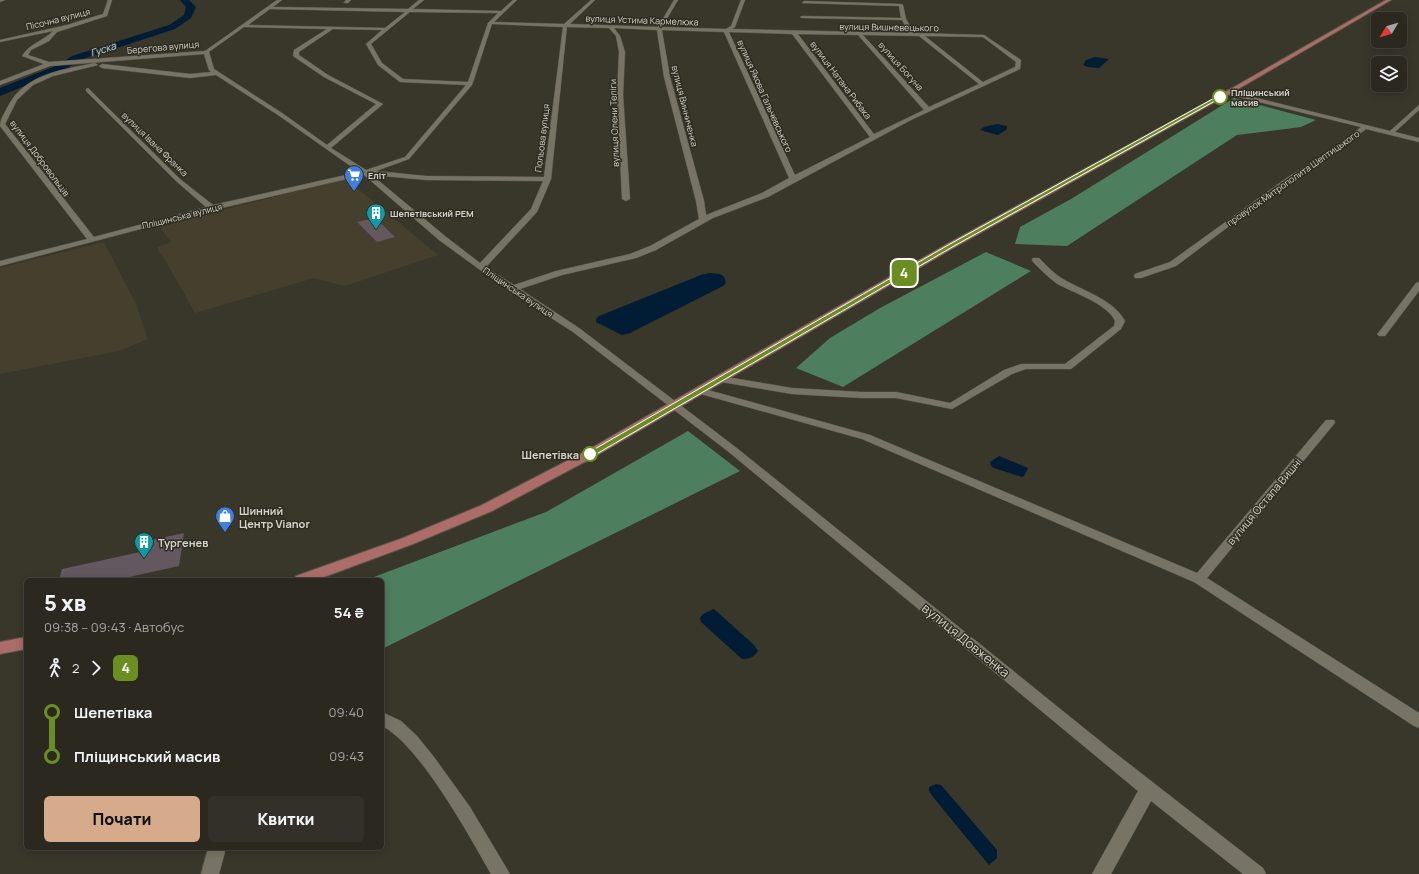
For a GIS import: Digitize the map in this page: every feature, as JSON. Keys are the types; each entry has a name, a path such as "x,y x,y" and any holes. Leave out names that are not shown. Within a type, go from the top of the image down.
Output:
{"main road":[{"path":"306,578 408,541 487,508 590,454 952,245 1228,92 1389,0"},
{"path":"0,648 24,643"}],"street":[{"name":"Пісочна вулиця","path":"0,41 68,26 105,15 110,0"},
{"path":"206,52 280,0"},
{"path":"422,0 368,44 380,64 402,81 470,84"},
{"path":"365,172 407,158 470,84 490,23 515,0"},
{"path":"565,26 593,0"},
{"path":"659,29 676,0"},
{"name":"вулиця Якова Гальчевського","path":"743,0 733,27 726,31 793,179"},
{"path":"904,18 800,27 804,1 901,5 904,18 912,35"},
{"path":"269,8 409,12 501,12"},
{"name":"вулиця Устима Кармелюка","path":"490,23 726,31 800,27"},
{"path":"49,64 25,56 30,49 47,40 55,31 68,26"},
{"path":"243,26 387,29"},
{"name":"Польова вулиця","path":"481,267 534,210 546,179 565,26"},
{"name":"вулиця Олени Теліги","path":"610,27 618,36 622,52 620,96 626,198"},
{"name":"вулиця Вишневецького","path":"800,27 860,34 984,36 1019,62 1018,68 983,85"},
{"name":"вулиця Натана Рибака","path":"800,27 873,137"},
{"path":"327,148 380,104 305,64 296,56 296,51 332,28"},
{"name":"вулиця Винниченка","path":"659,29 668,77 700,201 703,220"},
{"name":"вулиця Богуна","path":"860,34 928,110"},
{"path":"512,289 566,271 621,259 644,252 662,244 703,220 766,195 873,137 983,85 920,35"},
{"name":"Берегова вулиця","path":"49,64 86,63 180,53 206,52"},
{"name":"Пліщинська вулиця","path":"206,52 212,70 365,172 442,238 512,289 576,330 674,406"},
{"path":"86,63 190,76 217,73"},
{"path":"0,82 13,79 49,64"},
{"name":"вулиця Добровольців","path":"92,240 2,124 16,98 27,87 38,80 58,73 95,65"},
{"name":"вулиця Івана Франка","path":"88,90 178,180 212,208"},
{"path":"1228,92 1419,140"},
{"path":"1391,133 1419,107"},
{"name":"провулок Митрополита Шептицького","path":"1138,276 1173,264 1290,178 1332,153 1365,127"},
{"path":"365,172 426,178 546,179"},
{"name":"Пліщинська вулиця","path":"0,264 212,208 365,172"},
{"path":"721,379 792,392 896,395 952,406 1008,372 1025,366 1067,367 1118,327 1120,321 1117,315 1108,307 1058,280 1036,260"},
{"path":"1382,334 1419,285"},
{"path":"701,391 866,437 1199,579 1419,721"},
{"name":"вулиця Довженка","path":"674,406 740,456 1104,754 1258,874"},
{"name":"вулиця Остапа Вишні","path":"1199,579 1330,422"},
{"path":"384,719 388,720 404,732 430,764 473,827 502,874"},
{"path":"1101,874 1149,788"},
{"path":"210,874 216,850"}],"shaded area":[{"path":"346,179 438,255 345,286 314,278 195,313 165,260 158,251 158,247 171,242 159,226"},
{"path":"104,242 136,304 148,339 119,351 0,374 0,268"}],"green space":[{"path":"1234,98 1316,120 1301,127 1237,135 1067,246 1015,244 1020,227 1071,199"},
{"path":"986,252 1031,271 843,387 796,368 830,338 880,308"},
{"path":"688,431 740,471 384,648 384,578 371,578 546,512"}],"water":[{"path":"1095,57 1109,59 1099,68 1083,65 1086,60"},
{"path":"997,124 1007,126 1007,129 998,135 980,130 984,127"},
{"path":"709,273 720,274 724,277 726,283 723,286 630,333 622,335 596,322 596,319 599,316"},
{"path":"999,456 1028,468 1024,476 1022,477 991,466 990,462"},
{"path":"714,609 754,645 758,651 755,655 750,658 742,659 701,622 700,618 703,614"},
{"path":"936,784 941,785 997,850 997,858 989,865 929,791 929,787"}],"building":[{"name":"Шепетівський РЕМ","path":"375,218 395,237 377,242 357,222"},
{"name":"Тургенев","path":"184,533 179,566 125,578 60,578 62,569 140,552 142,542"}],"waterway":[{"name":"Гуска","path":"0,92 62,67 76,58 172,27 188,16 191,7 184,0"}],"bus line":[{"name":"4","path":"590,454 952,245 1220,97"}],"place":[{"name":"Пліщинський масив","path":"1220,97"},
{"name":"Еліт","path":"354,192"},
{"name":"Шепетівський РЕМ","path":"376,230"},
{"name":"Шепетівка","path":"590,454"},
{"name":"Шинний Центр Vianor","path":"225,533"},
{"name":"Тургенев","path":"144,559"}]}
